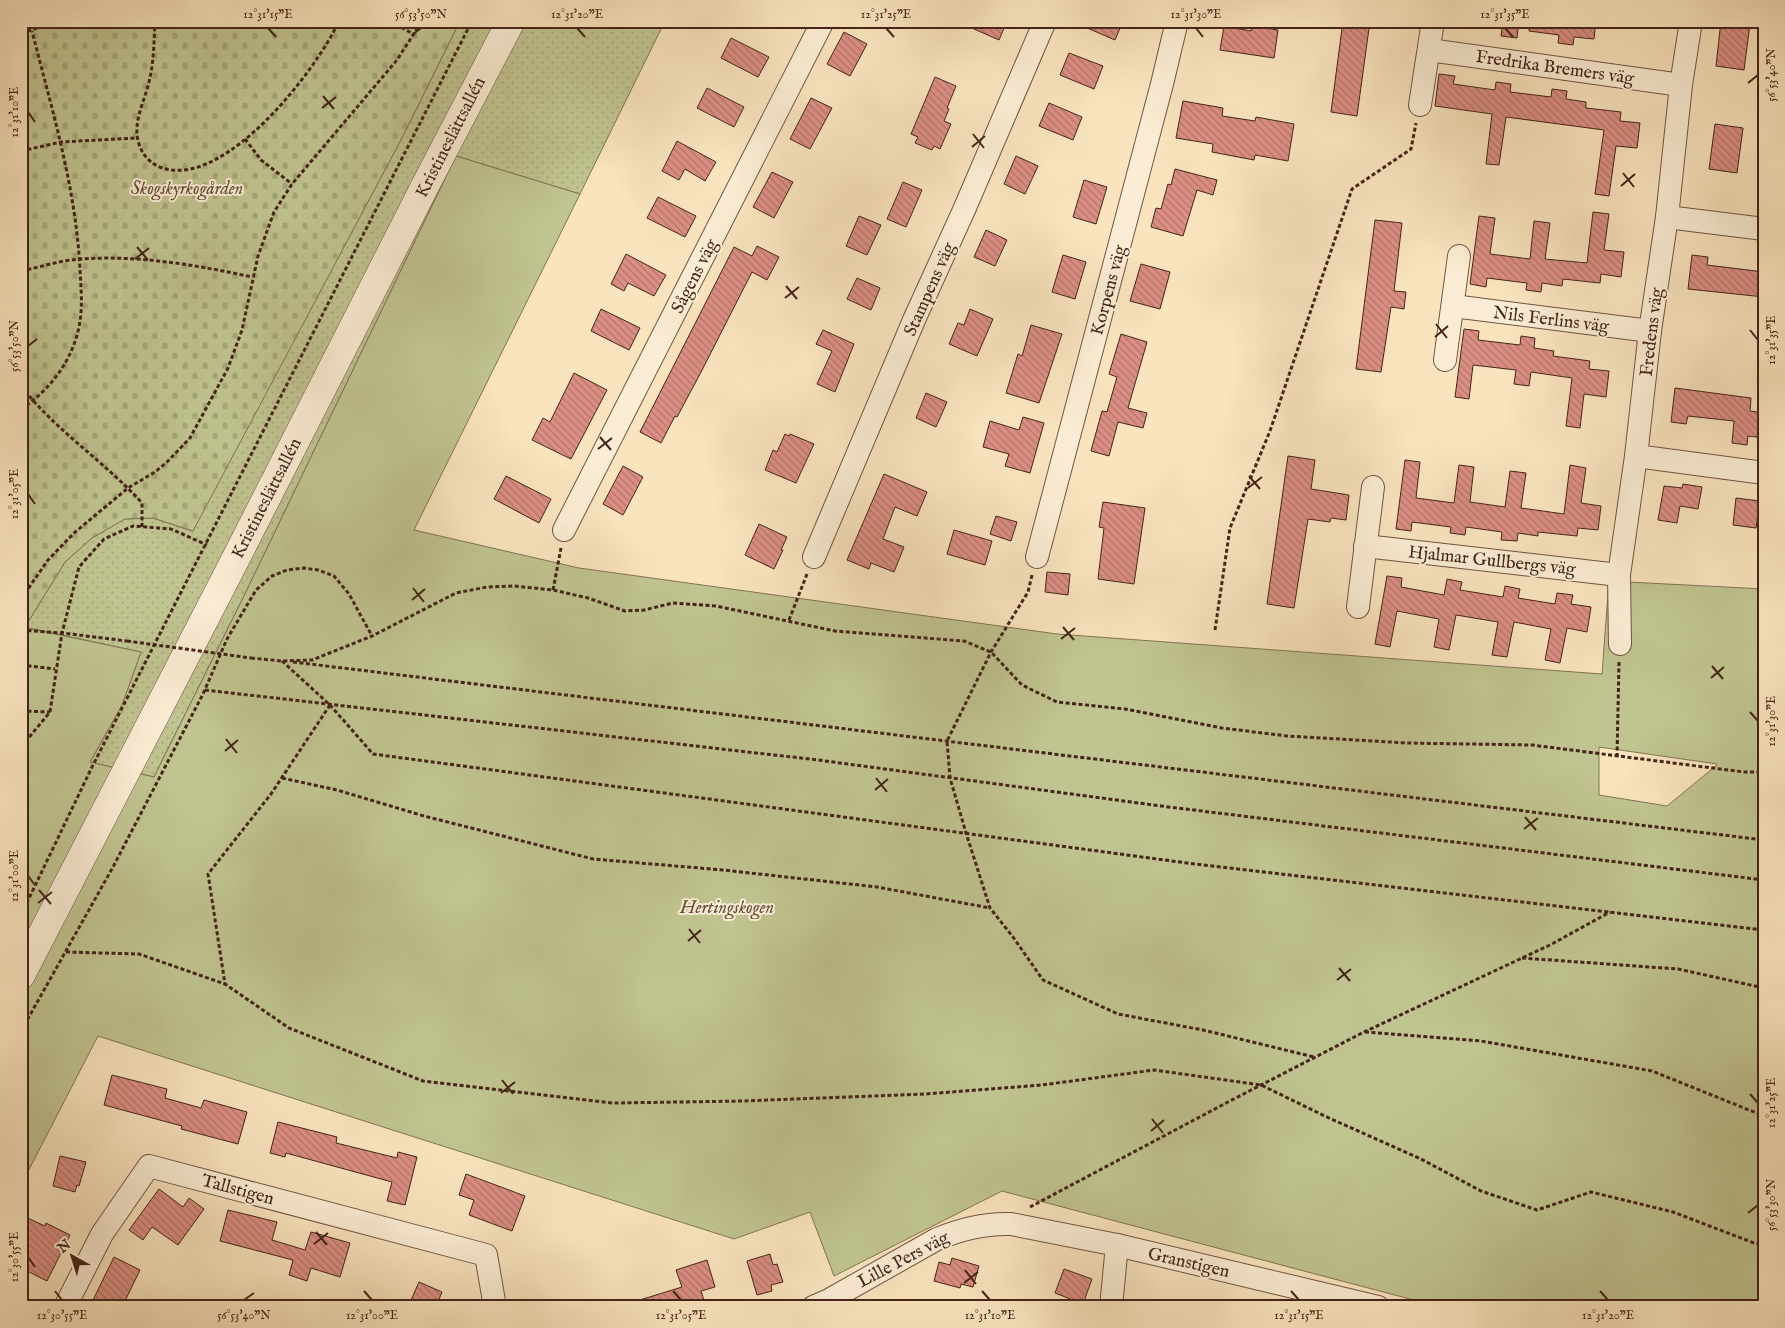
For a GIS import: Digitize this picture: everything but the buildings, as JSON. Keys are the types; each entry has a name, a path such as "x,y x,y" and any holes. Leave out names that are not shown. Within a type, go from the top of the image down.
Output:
{"street":[{"name":"Kristineslättsallén","path":"21,975 511,21"},
{"name":"Sågens väg","path":"564,530 823,21"},
{"name":"Stampens väg","path":"814,557 914,320 1045,21"},
{"name":"Korpens väg","path":"1037,558 1160,94 1177,21"},
{"path":"1420,105 1433,21"},
{"name":"Fredens väg","path":"1620,644 1619,575 1636,456 1650,331 1667,217 1681,85 1691,21"},
{"name":"Fredrika Bremers väg","path":"1429,50 1681,85"},
{"path":"1667,217 1764,229"},
{"path":"1445,360 1459,256"},
{"name":"Nils Ferlins väg","path":"1453,306 1650,331"},
{"path":"1636,456 1764,473"},
{"path":"1358,607 1373,486"},
{"name":"Hjalmar Gullbergs väg","path":"1365,546 1619,575"},
{"name":"Tallstigen","path":"65,1307 102,1234 149,1166 486,1255 495,1307"},
{"name":"Granstigen","path":"998,1224 1011,1224 1117,1245 1311,1299 1378,1307"},
{"name":"Lille Pers väg","path":"825,1304 937,1239 956,1231 998,1224"},
{"path":"1111,1307 1117,1245"}],"path":[{"path":"21,33 61,21"},
{"path":"155,21 152,66 149,82 138,115 137,138 143,152 153,164 176,171 189,170 205,165 225,154 245,139 283,103 303,80 326,46 339,21"},
{"path":"390,21 415,35"},
{"path":"21,599 48,560 74,533 128,488 167,462 190,438 228,368 242,330 252,278 268,225 274,212 292,184 378,84 415,35 422,21"},
{"path":"21,915 92,768 472,21"},
{"path":"21,409 34,401 47,388 66,362 76,339 81,301 76,222 61,142 32,31"},
{"path":"1215,630 1230,528 1270,432 1352,189 1411,149 1420,105"},
{"path":"21,151 61,142 137,138"},
{"path":"245,139 261,160 292,184"},
{"path":"21,271 79,259 117,258 201,266 252,278"},
{"path":"21,386 34,401 142,503 142,527"},
{"path":"21,747 50,712 55,669 62,633 79,567 104,539 133,526 171,529 207,545"},
{"path":"553,590 564,530"},
{"path":"789,620 814,557"},
{"path":"1037,558 1028,592 991,652 947,741 950,778 990,908 1043,980 1118,1014 1204,1030 1314,1057"},
{"path":"21,1031 113,867 205,690 226,639 256,590 272,576 287,570 304,568 318,570 334,576 349,594 372,636"},
{"path":"282,661 312,660 372,636 456,593 487,587 514,586 553,590 588,598 624,611 644,610 673,603 716,606 835,631 964,641 991,652 1022,685 1058,702 1125,709 1222,728 1287,736 1407,743 1532,745 1744,772 1764,772"},
{"path":"21,630 62,633 251,658 1764,840"},
{"path":"1617,757 1620,644"},
{"path":"282,661 330,705 373,754 1187,863 1764,930"},
{"path":"21,665 55,669"},
{"path":"205,690 818,760 1171,808 1764,880"},
{"path":"225,984 208,874 272,794 330,705"},
{"path":"21,711 50,712"},
{"path":"282,778 337,790 424,816 593,859 722,870 877,887 990,908"},
{"path":"998,1224 1314,1057 1550,945 1612,912"},
{"path":"65,952 138,954 225,984 289,1028 423,1081 613,1104 925,1094 1042,1085 1154,1070 1260,1085 1421,1159 1481,1191 1537,1210 1591,1192 1673,1212 1754,1243 1764,1245"},
{"path":"1522,958 1678,969 1764,988"},
{"path":"1364,1032 1481,1041 1652,1071 1764,1116"}],"green space":[{"name":"Skogskyrkogården","path":"21,21 460,21 403,136 193,531 153,518 125,519 92,538 65,562 25,627 21,627"},
{"path":"460,21 665,21 580,194 456,156 245,594 154,777 90,762 122,705 141,652 25,627 65,562 92,538 124,519 153,518 192,531 403,136"},
{"name":"Hertingskogen","path":"456,156 580,194 414,530 579,568 1057,634 1602,674 1609,581 1764,589 1764,1307 1440,1307 1002,1191 834,1276 810,1212 734,1239 98,1036 21,1185 21,627 141,652 122,705 90,762 154,777 245,594","holes":["1599,747 1717,764 1667,806 1599,795"]}]}
